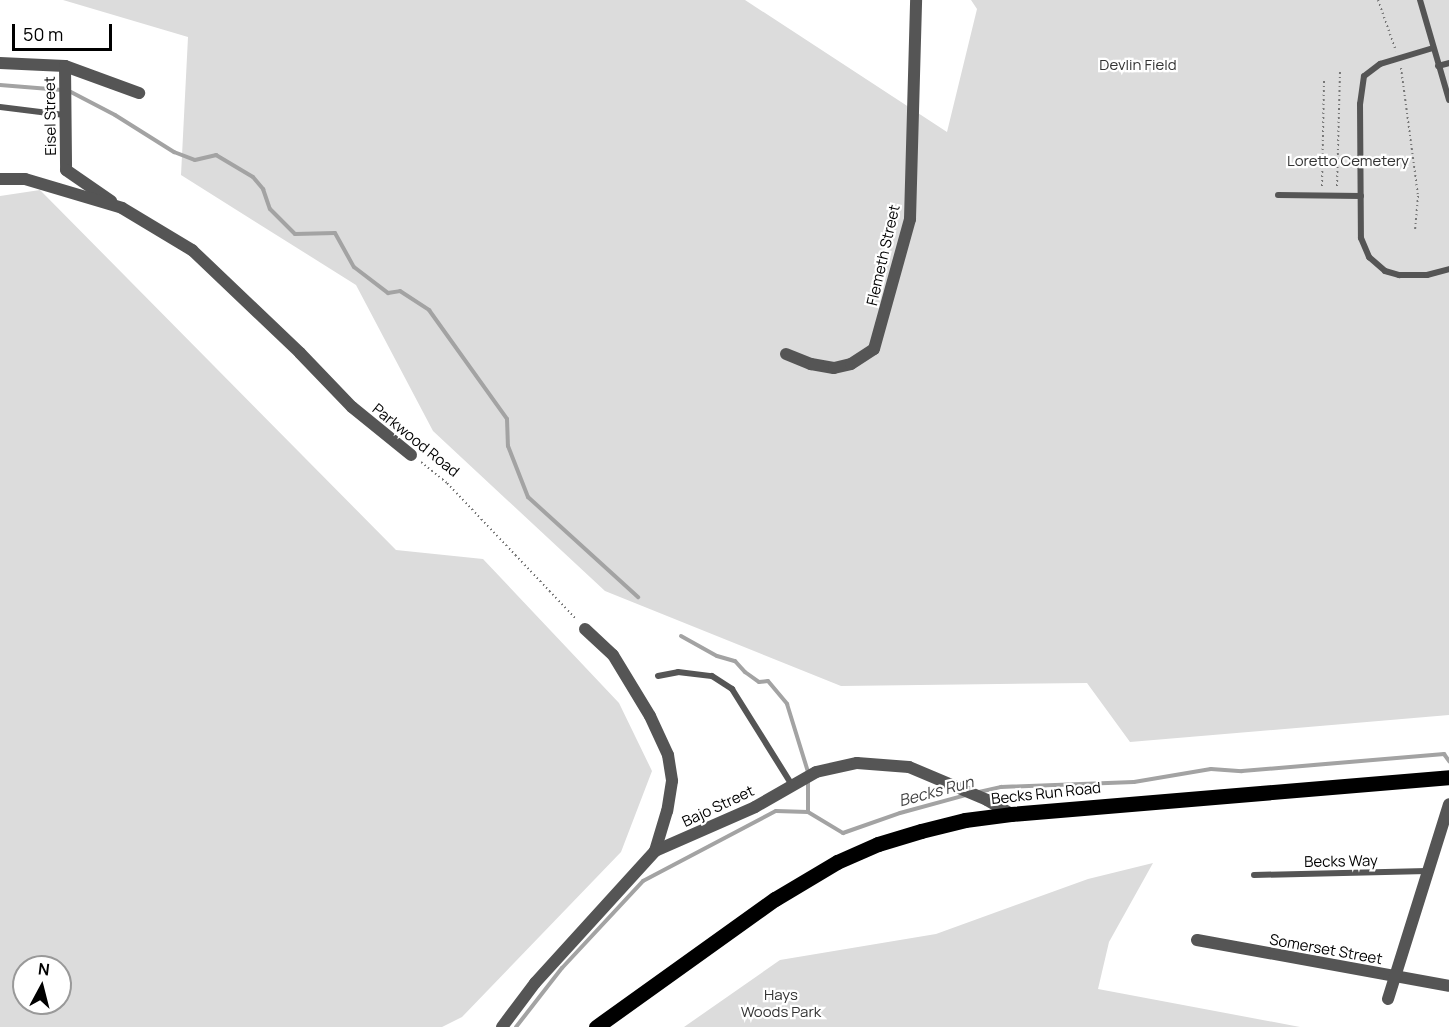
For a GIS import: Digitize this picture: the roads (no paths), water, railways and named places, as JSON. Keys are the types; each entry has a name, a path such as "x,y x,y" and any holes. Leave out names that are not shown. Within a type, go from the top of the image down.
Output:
{"main road":[{"name":"Becks Run Road","path":"596,1027 775,899 837,862 878,844 921,831 965,820 1011,814 1449,777"}],"street":[{"name":"Flemeth Street","path":"786,354 812,364 834,368 850,364 874,349 910,219 916,0"},
{"path":"0,63 65,73 139,93"},
{"name":"Eisel Street","path":"65,73 66,170 122,208"},
{"name":"Parkwood Road","path":"0,179 25,179 122,208 192,250 300,353 352,407 411,454"},
{"path":"585,629 613,655 650,716 668,755 672,781 655,851"},
{"name":"Bajo Street","path":"502,1027 535,983 655,851 755,807 816,772 857,763 909,767 1011,814"},
{"path":"1388,999 1430,871 1449,804"},
{"name":"Somerset Street","path":"1197,940 1449,986"}],"lane":[{"path":"1420,0 1429,24 1433,48 1449,100"},
{"path":"1433,48 1380,64 1365,76 1360,104 1361,238 1369,257 1385,271 1399,275 1427,275 1449,269"},
{"path":"1438,66 1449,63"},
{"path":"0,107 65,115"},
{"path":"1278,195 1361,196"},
{"path":"658,676 678,672 712,676 732,689 795,782"},
{"name":"Becks Way","path":"1254,875 1430,871"}],"waterway":[{"path":"0,85 62,90"},
{"path":"69,91 115,115 174,152 195,160 216,155 253,177 263,189 270,209 295,234 335,233 354,267 388,293 400,291 429,310 507,419 508,446 528,497 638,597"},
{"path":"681,636 717,656 735,661 759,682 768,681 787,704 808,772"},
{"name":"Becks Run","path":"979,792 1001,787 1134,782 1211,769 1242,771 1444,754 1449,761"},
{"path":"808,780 808,812"},
{"name":"Becks Run","path":"516,1027 562,968 643,881 776,811 808,812 843,833 900,813 966,795"}],"park label":[{"name":"Devlin Field","path":"1138,65"},
{"name":"Loretto Cemetery","path":"1348,161"},
{"name":"Hays Woods Park","path":"781,1002"}]}
